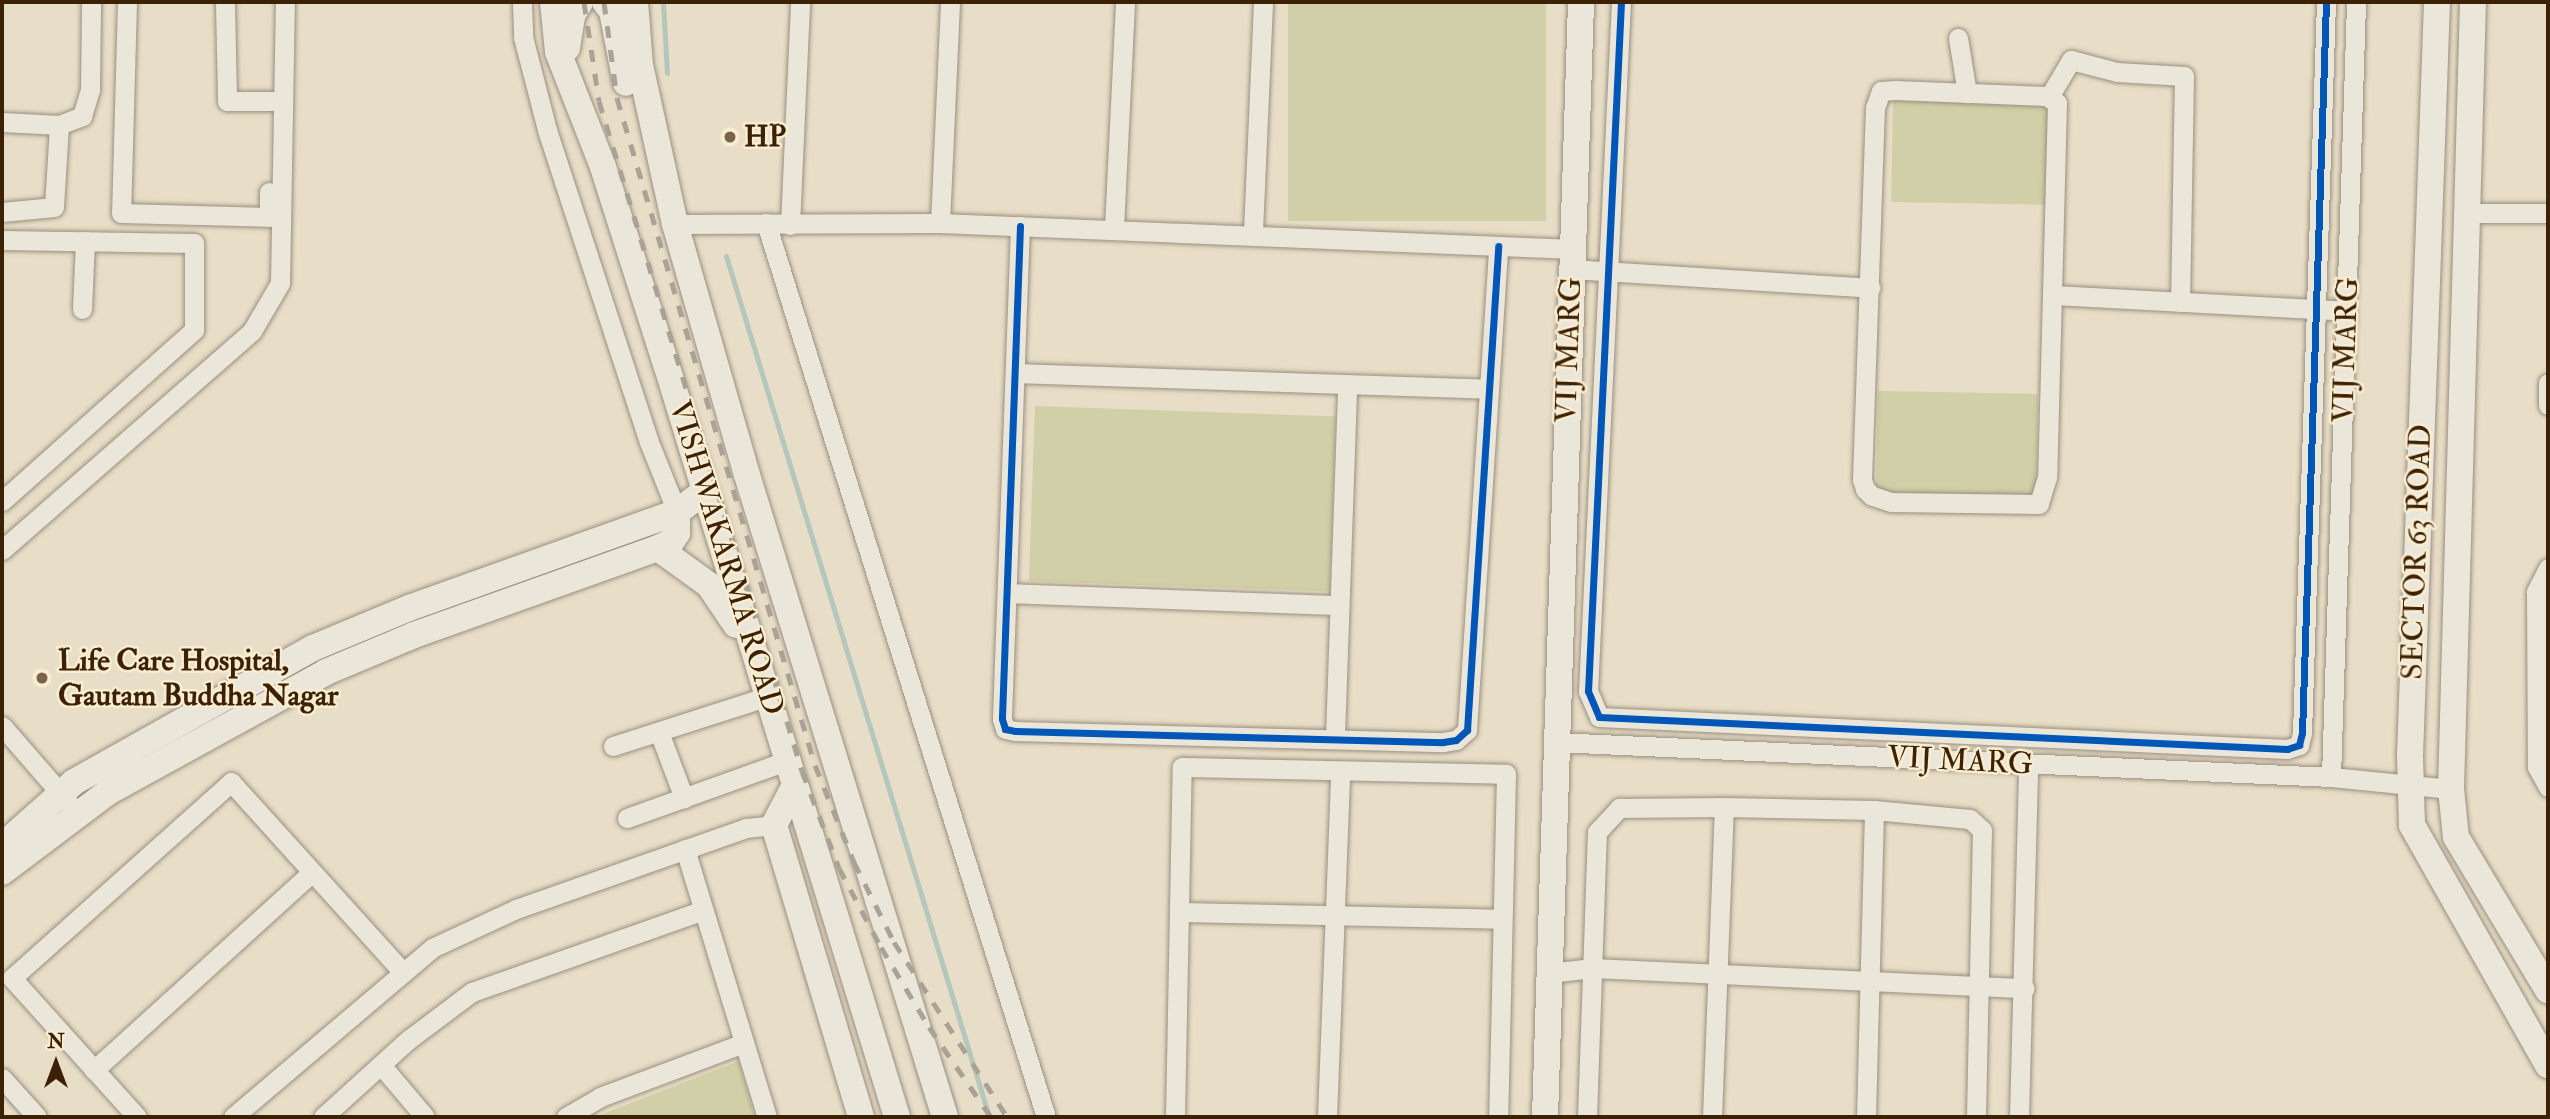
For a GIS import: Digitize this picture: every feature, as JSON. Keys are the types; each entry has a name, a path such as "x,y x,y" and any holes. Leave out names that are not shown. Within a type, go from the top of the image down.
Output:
{"street":[{"path":"2,122 59,125 82,116 90,89 91,2"},
{"path":"127,2 121,213 269,217 274,2"},
{"path":"225,2 227,101 272,102"},
{"path":"2,550 252,331 280,283 285,2"},
{"path":"2,846 69,804 108,792 326,672 414,635 658,548 671,542 677,533 677,512 649,442 547,130 523,37 522,2"},
{"name":"VISHWAKARMA ROAD","path":"553,2 560,58 603,167 761,669 897,1117"},
{"path":"560,58 580,2"},
{"path":"605,2 612,10 627,86 647,100"},
{"name":"VISHWAKARMA ROAD","path":"635,2 647,100 675,225 747,475 945,1117"},
{"path":"790,225 800,2"},
{"path":"940,223 950,2"},
{"path":"1115,228 1125,2"},
{"path":"1253,232 1263,2"},
{"name":"VIJ MARG","path":"1581,2 1555,742 2331,777 2356,2"},
{"path":"1621,2 1588,691 1599,717 2287,749 2300,745 2326,2"},
{"name":"SECTOR 63 ROAD","path":"2437,2 2410,786 2412,824 2420,845 2548,1065"},
{"name":"SECTOR 63 ROAD","path":"2473,2 2451,789 2456,837 2548,990"},
{"path":"1958,38 1967,93"},
{"path":"2049,97 2071,60 2117,72 2184,76 2180,302"},
{"path":"1895,90 2049,97 2059,110 2054,295 2044,498 2030,504 1891,502 1872,496 1861,479 1877,95 1895,90"},
{"path":"2,212 54,207 59,125"},
{"path":"2467,213 2548,213"},
{"path":"766,223 1046,1117"},
{"path":"675,225 940,223 1253,232 1498,246 1572,259 1609,274 1870,288"},
{"path":"1020,226 1005,729 1335,736 1443,742 1456,740 1467,730 1486,389 1498,246"},
{"path":"2,240 194,243 194,330 2,501"},
{"path":"82,309 85,241"},
{"path":"2054,295 2347,311"},
{"path":"1016,373 1347,388 1486,389"},
{"path":"2548,383 2548,405"},
{"path":"1335,736 1347,388"},
{"path":"2,872 69,804 74,782 313,648 409,608 677,512 704,492"},
{"path":"658,548 722,599 761,669"},
{"path":"2548,568 2536,592 2543,687 2537,767 2548,787"},
{"path":"1008,593 1338,605"},
{"path":"613,746 769,696"},
{"path":"2,726 69,804"},
{"path":"659,732 684,798"},
{"path":"1545,1117 1555,742"},
{"path":"2019,1117 2025,988 2028,764"},
{"path":"1175,1117 1182,767 1506,774 1499,1117"},
{"path":"1327,1117 1340,771"},
{"path":"627,818 684,798 792,773"},
{"path":"792,773 774,825 861,1117"},
{"path":"2331,777 2451,789"},
{"path":"137,1117 12,978 231,782 402,971"},
{"path":"1712,1117 1720,973 1724,807"},
{"path":"1587,1117 1597,832 1619,808 1724,807 1874,810 1970,819 1982,830 1976,1117"},
{"path":"1866,1117 1872,979 1874,810"},
{"path":"233,1117 432,947 516,909 746,828 774,825"},
{"path":"685,849 767,1117"},
{"path":"94,1070 312,872"},
{"path":"323,1117 380,1065 472,992 703,910"},
{"path":"1180,912 1502,919"},
{"path":"1549,973 1593,968 2025,988"},
{"path":"566,1117 600,1097 744,1042"},
{"path":"380,1065 425,1117"},
{"path":"2,1078 37,1117"}],"green space":[{"path":"1288,2 1546,2 1546,221 1288,221"},
{"path":"1893,99 2053,102 2051,205 1891,202"},
{"path":"1878,391 2038,394 2036,497 1876,494"},
{"path":"1035,406 1336,417 1330,591 1029,581"},
{"path":"739,1061 755,1117 595,1117"}],"waterway":[{"path":"663,2 667,73"},
{"path":"726,256 989,1117"}],"railway":[{"path":"584,2 599,101 802,771 839,868 881,947 929,1027 991,1117"},
{"path":"604,2 617,98 815,765 854,862 894,942 1007,1117"}],"cycle path":[{"path":"1621,2 1588,691 1599,717 2287,749 2299,745 2302,733 2326,2"},
{"path":"1020,226 1002,719 1005,729 1015,731 1443,742 1456,740 1467,730 1498,246"}],"place":[{"name":"HP","path":"730,137"},
{"name":"Life Care Hospital, Gautam Buddha Nagar","path":"42,678"}]}
